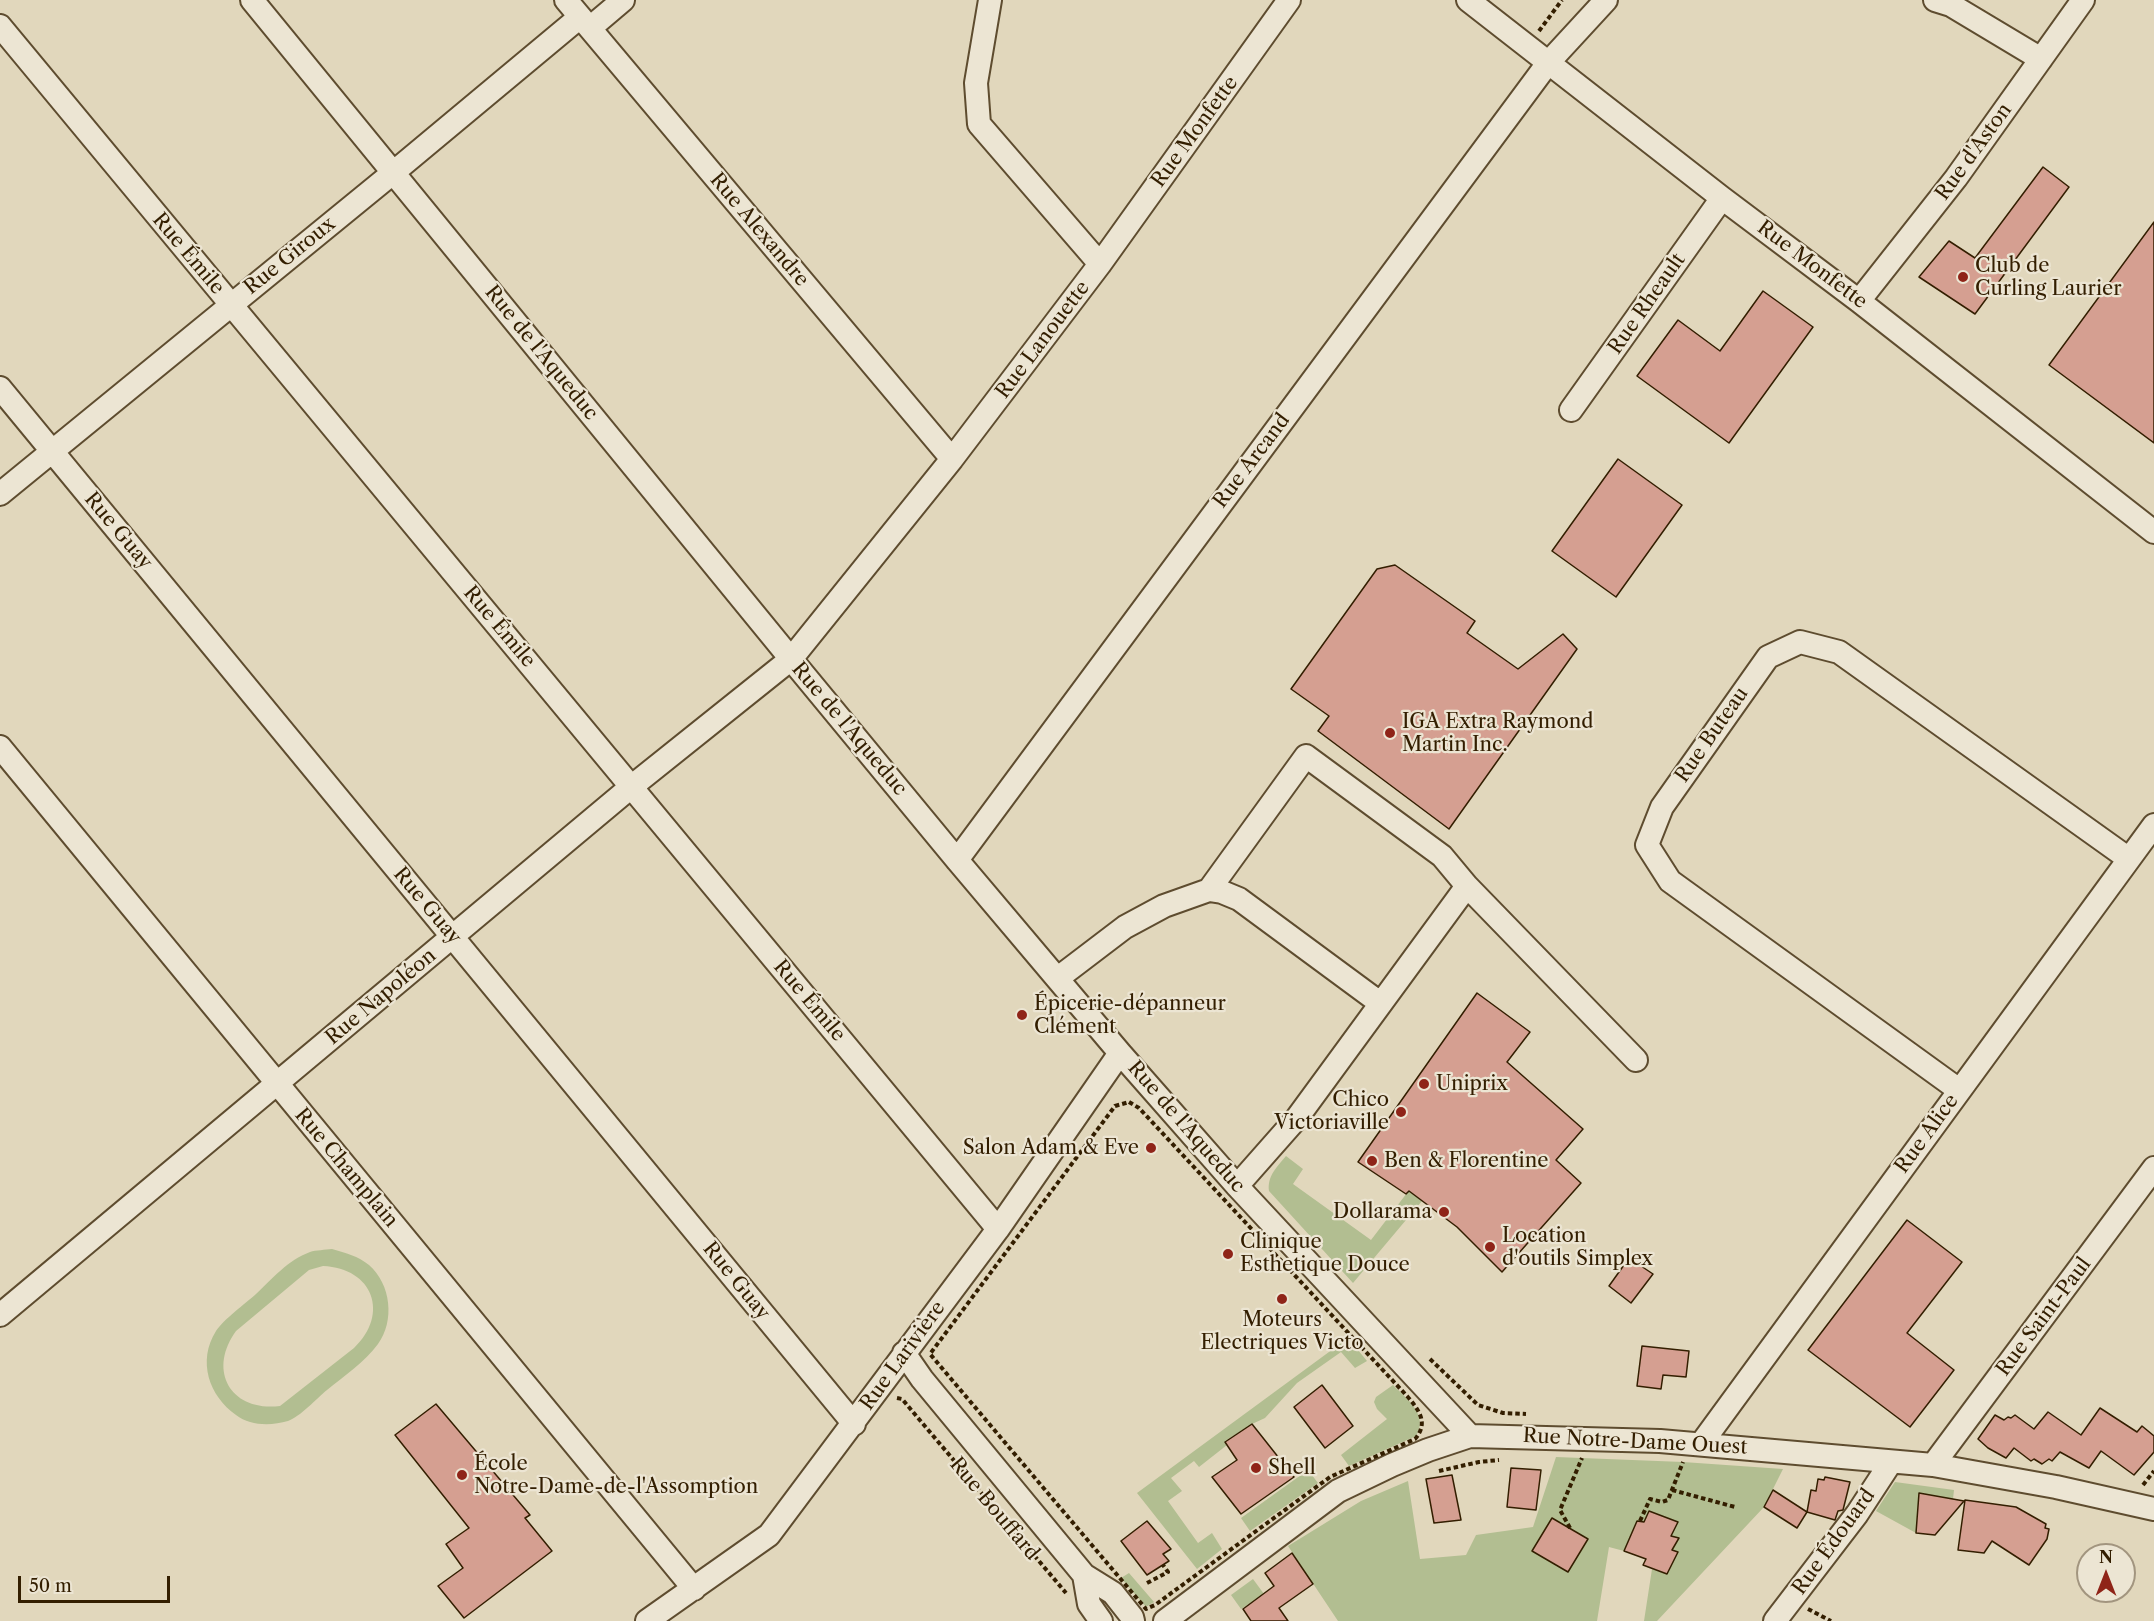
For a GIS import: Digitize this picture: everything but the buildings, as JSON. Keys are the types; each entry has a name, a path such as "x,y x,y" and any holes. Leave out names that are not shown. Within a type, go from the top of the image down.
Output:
{"street":[{"name":"Rue de l'Aqueduc","path":"252,0 957,860 1120,1053 1237,1186 1470,1436"},
{"name":"Rue Giroux","path":"0,494 394,172 579,15 623,0"},
{"name":"Rue Lanouette","path":"791,658 952,459 1100,264 979,124 976,83 990,0"},
{"name":"Rue Monfette","path":"1100,264 1289,0"},
{"name":"Rue Monfette","path":"1468,0 1722,198 1859,300 2154,532"},
{"name":"Rue Arcand","path":"957,860 1548,63 1606,0"},
{"path":"1935,0 1951,5 2042,59"},
{"name":"Rue d'Aston","path":"1859,300 1956,178 2084,0"},
{"name":"Rue Alexandre","path":"579,15 952,459"},
{"name":"Rue Émile","path":"0,26 998,1229"},
{"name":"Rue Rheault","path":"1571,410 1722,198"},
{"name":"Rue Guay","path":"0,388 854,1424"},
{"name":"Rue Buteau","path":"1959,1090 1670,881 1647,845 1662,807 1768,657 1800,642 1839,652 2129,859"},
{"name":"Rue Napoléon","path":"0,1316 631,787 791,658"},
{"name":"Rue Champlain","path":"0,747 694,1589"},
{"path":"1209,890 1306,756 1442,856 1467,886 1636,1060"},
{"name":"Rue Alice","path":"1698,1453 1959,1090 2154,825"},
{"path":"1237,1186 1297,1118 1467,886"},
{"path":"1058,978 1125,927 1164,906 1209,890 1222,892 1239,899 1380,1003"},
{"name":"Rue Larivière","path":"647,1621 769,1535 998,1229 1120,1053"},
{"name":"Rue Saint-Paul","path":"1933,1465 2154,1168"},
{"name":"Rue Bouffard","path":"904,1353 1084,1575 1113,1593 1133,1621"},
{"name":"Rue Notre-Dame Ouest","path":"1165,1621 1338,1491 1428,1450 1470,1436 1589,1438 1698,1453 1933,1465 2046,1485 2149,1498"},
{"name":"Rue Édouard","path":"1790,1615 1891,1462"},
{"name":"Rue Bouffard","path":"1084,1575 1089,1604 1101,1621"}],"path":[{"name":"Rue Bouffard","path":"899,1397 1067,1594"},
{"path":"1478,1405 1503,1413 1532,1415"},
{"name":"Rue Notre-Dame Ouest","path":"1673,1461 1683,1462 1698,1453"},
{"name":"Rue Notre-Dame Ouest","path":"1574,1457 1593,1458"},
{"path":"1570,1528 1560,1510 1582,1458"},
{"name":"Rue Notre-Dame Ouest","path":"1433,1472 1479,1462 1501,1460"},
{"path":"1641,1521 1650,1499 1666,1502 1683,1462"},
{"path":"2149,1498 2154,1472"},
{"path":"1672,1490 1735,1507"},
{"path":"1148,1583 1168,1572 1163,1565"},
{"path":"1790,1615 1809,1611 1831,1621"}],"green space":[{"path":"1507,1062 1529,1081 1422,1201 1353,1283 1269,1191 1271,1176 1286,1156 1303,1169 1293,1184 1371,1240"},
{"path":"332,1249 356,1257 369,1265 382,1282 388,1303 387,1325 383,1335 373,1351 361,1363 293,1419 268,1424 242,1419 227,1407 213,1388 207,1366 210,1342 216,1331 229,1317 287,1265 310,1252","holes":["323,1266 340,1269 354,1275 371,1295 373,1308 365,1335 354,1348 280,1406 263,1406 248,1402 237,1395 229,1386 224,1374 224,1360 236,1331 309,1270"]},
{"path":"1348,1338 1367,1361 1355,1368 1341,1352 1297,1383 1265,1418 1225,1441 1227,1445 1199,1467 1194,1461 1171,1478 1182,1491 1168,1501 1198,1543 1212,1533 1222,1549 1197,1569 1137,1493"},
{"path":"1393,1385 1418,1414 1420,1421 1416,1436 1349,1466 1341,1455 1387,1419 1377,1409 1374,1402 1376,1397"},
{"path":"1556,1457 1783,1469 1764,1507 1657,1621 1644,1621 1652,1569 1667,1574 1677,1552 1672,1550 1678,1538 1671,1536 1677,1523 1649,1511 1644,1522 1637,1521 1624,1551 1609,1547 1597,1621 1338,1621 1288,1546 1361,1501 1408,1481 1420,1559 1466,1555 1476,1535 1533,1527"},
{"path":"1308,1470 1318,1483 1250,1531 1241,1518"},
{"path":"1895,1482 1954,1490 1953,1499 1919,1493 1916,1533 1876,1511"},
{"path":"1129,1573 1154,1602 1146,1607 1121,1578"},
{"path":"1253,1579 1264,1594 1241,1609 1231,1595"}],"place":[{"name":"Club de Curling Laurier","path":"1963,277"},
{"name":"IGA Extra Raymond Martin Inc.","path":"1390,733"},
{"name":"Épicerie-dépanneur Clément","path":"1022,1015"},
{"name":"Uniprix","path":"1424,1084"},
{"name":"Chico Victoriaville","path":"1401,1112"},
{"name":"Salon Adam & Eve","path":"1151,1148"},
{"name":"Ben & Florentine","path":"1372,1161"},
{"name":"Dollarama","path":"1444,1212"},
{"name":"Location d'outils Simplex","path":"1490,1247"},
{"name":"Clinique Esthetique Douce","path":"1228,1254"},
{"name":"Moteurs Electriques Victo","path":"1282,1299"},
{"name":"Shell","path":"1256,1468"},
{"name":"École Notre-Dame-de-l'Assomption","path":"462,1475"}]}
